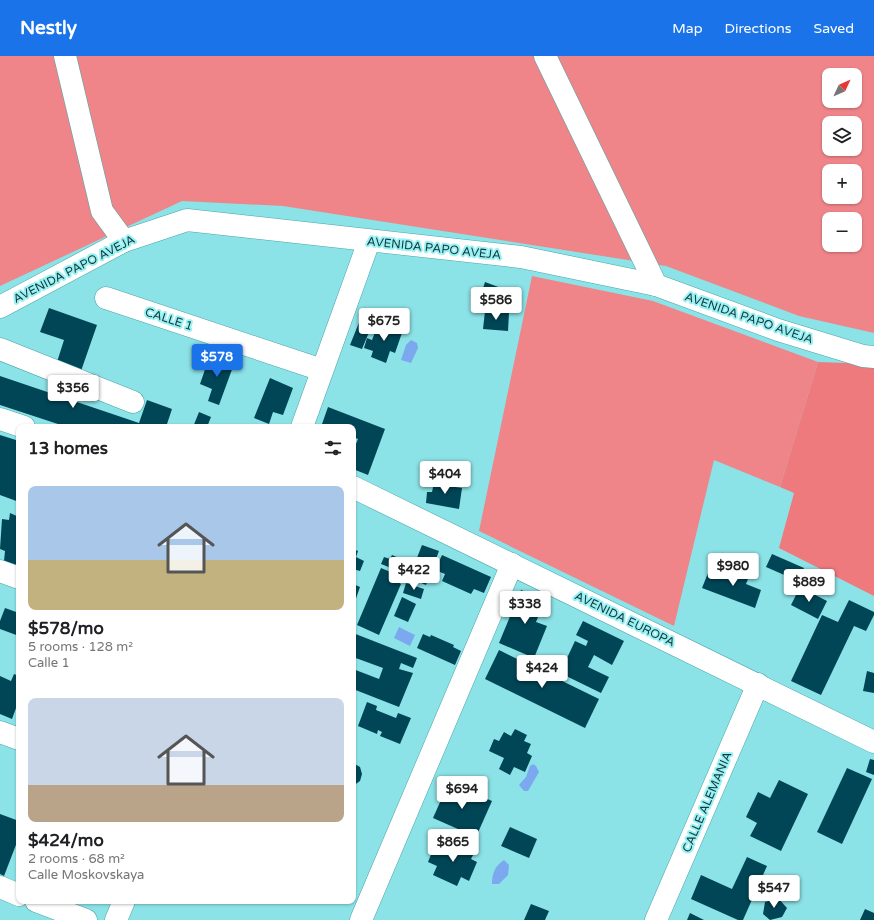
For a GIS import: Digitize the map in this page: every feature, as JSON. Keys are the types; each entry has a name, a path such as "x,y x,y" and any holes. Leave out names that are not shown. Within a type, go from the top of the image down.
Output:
{"street":[{"path":"65,56 102,211 124,241"},
{"path":"545,56 656,285"},
{"name":"AVENIDA PAPO AVEJA","path":"0,307 124,241 187,220 521,257 656,285 778,330 863,356 874,357"},
{"path":"303,424 369,241"},
{"name":"CALLE 1","path":"106,298 322,370"},
{"path":"0,349 134,402"},
{"path":"0,418 16,424"},
{"name":"AVENIDA EUROPA","path":"356,488 874,742"},
{"path":"361,920 512,564"},
{"path":"0,571 16,577"},
{"name":"CALLE ALEMANIA","path":"656,920 758,684"},
{"path":"0,732 16,738"},
{"path":"0,887 16,894"},
{"path":"44,904 86,920"},
{"path":"116,920 123,904"}],"shaded area":[{"path":"0,56 874,56 874,333 799,316 666,266 283,206 182,201 0,286"},
{"path":"532,276 653,301 818,362 780,487 714,460 674,626 479,531"},
{"path":"818,362 874,364 874,596 779,548 794,493 780,487"}],"water":[{"path":"411,340 417,343 418,348 411,363 401,360 406,345"},
{"path":"399,627 415,635 410,646 394,638"},
{"path":"533,764 539,772 528,791 524,791 519,785 526,777 530,766"},
{"path":"504,860 509,865 508,875 499,884 492,884 495,870"}],"building":[{"path":"485,282 501,288 495,309 478,304"},
{"path":"49,308 97,325 81,371 57,362 64,340 40,332"},
{"path":"485,311 509,313 508,331 483,329"},
{"path":"360,320 372,325 362,349 350,345"},
{"path":"379,322 403,330 395,353 390,351 386,363 371,357 373,351 364,348 367,338 372,340"},
{"path":"210,355 234,364 219,405 208,401 212,389 200,384"},
{"path":"0,376 139,423 147,400 172,409 167,424 58,424 0,405"},
{"path":"270,378 293,388 283,415 273,412 269,424 254,418"},
{"path":"328,407 385,429 368,475 356,470 356,444 358,439 356,438 356,424 322,424"},
{"path":"199,412 211,417 208,424 194,424"},
{"path":"0,435 16,440 16,501 0,495"},
{"path":"435,478 450,480 449,486 462,488 459,509 426,503 427,492 432,492"},
{"path":"10,513 16,516 16,565 4,561 5,551 0,549 2,519 9,520"},
{"path":"422,545 439,551 426,585 409,578"},
{"path":"772,554 804,568 798,581 766,567"},
{"path":"392,555 408,562 404,573 381,564 384,557 390,559"},
{"path":"442,555 491,577 484,593 474,589 471,594 442,581 445,574 435,570"},
{"path":"356,557 364,561 360,571 356,570"},
{"path":"729,566 750,574 746,584 761,590 755,608 702,588 708,573 724,579"},
{"path":"381,568 400,576 398,582 401,584 379,635 357,625"},
{"path":"406,583 424,589 421,599 403,593"},
{"path":"356,585 360,587 356,598"},
{"path":"800,587 827,601 818,619 791,605"},
{"path":"521,590 545,600 536,622 547,626 534,658 499,643"},
{"path":"402,597 416,604 408,622 394,616"},
{"path":"849,600 874,612 874,615 866,631 854,626 821,695 791,681 822,615 838,622"},
{"path":"5,608 16,612 16,635 0,629 0,621"},
{"path":"583,621 624,641 612,665 594,655 588,667 609,677 601,693 560,673 575,641 586,646 588,641 576,635"},
{"path":"356,634 417,658 413,668 401,663 399,669 413,673 399,707 356,690 356,670 379,679 383,668 356,658"},
{"path":"423,634 430,637 431,635 454,645 453,647 461,651 455,665 417,648"},
{"path":"499,650 599,699 585,728 485,679"},
{"path":"867,671 874,673 874,693 863,691"},
{"path":"14,674 16,675 16,708 12,719 0,714 0,676 11,681"},
{"path":"367,702 377,706 376,710 396,718 398,713 411,718 400,744 380,736 382,732 378,730 377,734 358,726"},
{"path":"515,729 527,735 524,741 531,744 527,753 532,756 525,772 514,767 510,775 499,769 504,758 489,751 494,739 499,741 504,732 511,736"},
{"path":"870,759 874,760 874,775 866,772"},
{"path":"356,765 360,767 362,774 360,781 356,784"},
{"path":"847,768 872,779 842,844 817,832"},
{"path":"779,780 808,794 781,851 750,836 757,823 746,817 758,792 770,798"},
{"path":"449,782 492,801 476,837 433,818"},
{"path":"0,814 16,820 16,845 4,876 0,874"},
{"path":"510,827 537,839 529,858 501,846"},
{"path":"446,840 474,853 471,859 477,862 469,881 461,877 457,886 433,875 437,866 428,862 434,847 441,850"},
{"path":"747,857 767,866 743,920 738,920 691,899 701,875 732,889"},
{"path":"778,898 787,908 782,917 770,920 763,914 765,902"},
{"path":"531,904 549,911 545,920 524,920"},
{"path":"865,909 874,913 874,920 860,920"},
{"path":"690,913 704,920 687,920"}]}
